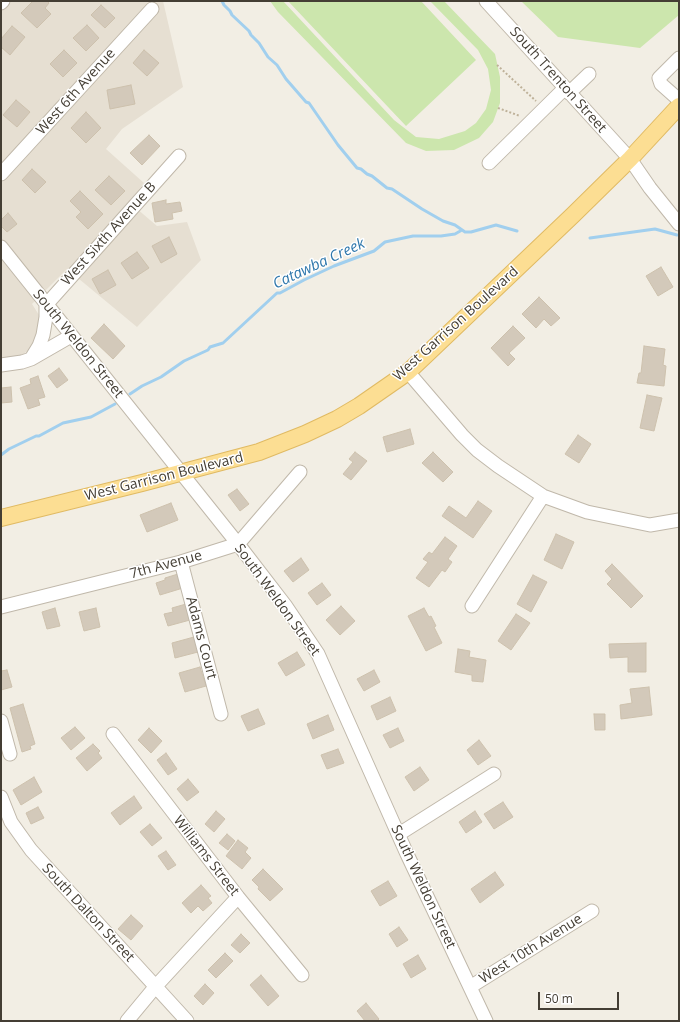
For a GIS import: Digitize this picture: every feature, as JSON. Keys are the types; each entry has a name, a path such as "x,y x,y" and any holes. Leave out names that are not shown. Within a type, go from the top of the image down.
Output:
{"main road":[{"name":"West Garrison Boulevard","path":"1,518 182,473 258,452 305,434 337,419 359,406 408,372 560,229 630,159 679,106"}],"street":[{"name":"South Trenton Street","path":"486,1 630,159 650,188 679,224"},
{"name":"West 6th Avenue","path":"1,174 152,9"},
{"path":"679,58 659,78 661,84 679,100"},
{"path":"489,163 532,120 567,90 589,74"},
{"name":"West Sixth Avenue B","path":"46,305 179,156"},
{"name":"South Weldon Street","path":"1,247 238,544 285,605 318,654 399,834 486,1021"},
{"path":"31,359 39,346 43,335 46,305"},
{"path":"1,365 31,359 71,336"},
{"path":"408,372 462,435 477,450 543,496 587,512 650,525 679,520"},
{"path":"238,544 300,472"},
{"path":"472,606 543,496"},
{"name":"7th Avenue","path":"1,606 181,562 238,544"},
{"name":"Adams Court","path":"181,562 221,714"},
{"path":"1,721 10,754"},
{"name":"Williams Street","path":"113,734 238,896 302,975"},
{"path":"399,834 494,774"},
{"name":"South Dalton Street","path":"1,797 11,822 31,850 187,1021"},
{"path":"127,1021 156,986 238,896"},
{"name":"West 10th Avenue","path":"470,987 592,911"}],"path":[{"path":"498,65 545,109"},
{"path":"498,108 532,120"}],"shaded area":[{"path":"1,1 163,1 183,87 122,129 106,149 144,183 129,202 157,226 187,222 201,260 137,327 67,269 32,304 39,315 40,322 37,338 29,350 22,355 1,359"}],"green space":[{"path":"270,1 283,1 394,120 416,137 439,139 465,131 476,123 486,109 491,90 488,69 478,50 430,1 444,1 495,54 500,77 500,103 493,122 479,138 454,150 426,151 406,143 278,12"},
{"path":"288,1 421,1 476,60 406,126"},
{"path":"521,1 679,1 679,15 640,48 558,37"}],"building":[{"path":"33,1 47,1 49,3 45,8 51,14 37,28 21,13"},
{"path":"101,5 115,18 105,28 91,15"},
{"path":"87,25 99,38 86,51 73,38"},
{"path":"12,26 25,37 10,55 1,47 1,39"},
{"path":"64,50 77,63 63,77 50,64"},
{"path":"144,50 159,63 147,76 133,63"},
{"path":"131,85 135,104 110,109 107,90"},
{"path":"16,100 30,112 17,127 3,115"},
{"path":"86,112 101,128 86,143 71,128"},
{"path":"149,135 160,146 142,165 130,153"},
{"path":"32,169 46,182 35,193 22,180"},
{"path":"109,176 125,191 111,205 95,190"},
{"path":"80,191 103,214 88,229 76,217 81,212 70,201"},
{"path":"166,200 166,204 180,202 182,211 172,213 173,219 155,222 152,203"},
{"path":"8,213 17,224 7,232 1,226 1,220"},
{"path":"169,237 177,254 161,263 152,246"},
{"path":"137,252 149,268 132,279 121,263"},
{"path":"661,267 673,287 658,296 646,276"},
{"path":"108,270 116,285 100,294 92,279"},
{"path":"539,297 560,318 551,326 544,319 536,328 522,314"},
{"path":"104,324 125,346 113,359 91,338"},
{"path":"513,326 525,338 509,353 515,359 508,366 491,348"},
{"path":"644,346 665,349 663,365 666,366 664,386 637,383 639,373 641,373"},
{"path":"59,368 68,380 57,388 48,376"},
{"path":"38,376 45,397 38,399 40,405 28,409 20,388 31,384 30,379"},
{"path":"11,387 12,402 1,403 1,388"},
{"path":"647,395 662,398 654,431 640,428"},
{"path":"410,429 414,444 387,452 383,437"},
{"path":"578,435 591,444 579,463 565,454"},
{"path":"355,452 367,461 351,480 343,474 353,462 349,459"},
{"path":"433,452 453,472 443,482 422,463"},
{"path":"237,489 249,504 240,511 228,495"},
{"path":"478,501 492,511 473,538 442,516 449,506 466,518"},
{"path":"171,503 178,520 147,532 140,515"},
{"path":"556,534 574,542 562,569 544,560"},
{"path":"445,537 457,546 448,559 452,562 445,572 442,570 429,587 416,578 428,562 423,559 429,552 432,554"},
{"path":"301,558 309,570 293,582 284,571"},
{"path":"612,564 643,596 631,608 607,584 612,579 605,571"},
{"path":"178,574 183,588 160,595 156,583 165,580 165,578"},
{"path":"533,575 547,582 531,612 517,604"},
{"path":"322,583 331,595 317,605 308,593"},
{"path":"186,604 190,620 168,626 164,614 173,612 172,608"},
{"path":"341,606 355,621 340,635 326,620"},
{"path":"55,608 60,626 47,629 42,612"},
{"path":"96,608 100,627 84,631 79,612"},
{"path":"424,608 429,617 431,616 436,626 434,627 442,643 426,651 408,616"},
{"path":"516,614 530,623 511,650 498,641"},
{"path":"194,637 198,652 175,658 172,643"},
{"path":"646,643 646,672 628,672 628,657 610,658 609,644"},
{"path":"458,649 470,651 469,657 486,660 483,682 472,681 472,675 455,672"},
{"path":"297,652 305,665 286,676 278,663"},
{"path":"200,667 206,686 185,692 179,673"},
{"path":"7,670 12,687 1,690 1,671"},
{"path":"374,670 380,682 364,691 357,679"},
{"path":"649,687 652,715 621,719 620,705 632,703 630,689"},
{"path":"390,697 396,711 377,720 371,706"},
{"path":"23,704 35,744 30,746 31,749 22,752 10,708"},
{"path":"258,709 265,724 248,731 241,716"},
{"path":"594,714 605,714 605,730 595,730"},
{"path":"328,715 334,730 313,739 307,724"},
{"path":"75,727 85,738 71,750 61,738"},
{"path":"149,728 162,741 151,753 138,740"},
{"path":"398,728 404,741 390,748 383,735"},
{"path":"479,740 491,756 478,765 467,750"},
{"path":"93,744 100,751 98,753 102,758 87,771 76,758"},
{"path":"338,749 344,763 327,769 321,755"},
{"path":"166,753 177,769 168,775 157,760"},
{"path":"420,767 429,780 414,791 405,777"},
{"path":"34,777 42,792 21,805 13,790"},
{"path":"188,779 199,792 187,801 177,789"},
{"path":"134,796 142,808 120,825 111,813"},
{"path":"503,802 513,817 494,829 484,814"},
{"path":"38,807 44,818 31,824 26,813"},
{"path":"216,811 225,819 214,832 205,824"},
{"path":"475,811 482,822 466,833 459,822"},
{"path":"150,824 162,838 152,846 140,832"},
{"path":"227,834 235,841 228,850 219,843"},
{"path":"238,840 248,848 245,852 251,858 242,869 226,856"},
{"path":"166,851 176,865 168,870 158,856"},
{"path":"263,869 283,889 270,901 258,889 259,887 252,880"},
{"path":"495,872 504,885 480,903 471,889"},
{"path":"388,881 397,896 380,906 371,891"},
{"path":"201,885 211,896 208,898 212,903 203,911 198,906 191,913 182,903"},
{"path":"131,915 143,926 131,940 118,929"},
{"path":"399,927 408,940 397,947 389,934"},
{"path":"241,934 250,943 240,953 231,945"},
{"path":"225,953 233,961 216,978 208,970"},
{"path":"418,955 426,969 411,978 403,964"},
{"path":"261,975 279,996 268,1006 250,985"},
{"path":"205,984 214,993 203,1005 194,996"},
{"path":"366,1003 379,1019 377,1021 365,1021 357,1011"}],"waterway":[{"path":"222,1 232,15 259,43 268,57 277,65 286,79 306,102 309,103 338,145 357,168 361,169 387,188 392,189 422,209 443,221 455,225 465,232 471,232 496,225 517,231"},
{"name":"Catawba Creek","path":"590,238 655,229 677,235"},
{"name":"Catawba Creek","path":"130,394 142,386 161,377 184,361 208,350 210,347 223,343 277,293 280,293 334,266 374,251 385,242 413,236 441,236 455,234 462,230"},
{"name":"Catawba Creek","path":"1,455 9,449 39,436 63,423 91,417 115,404"}]}
